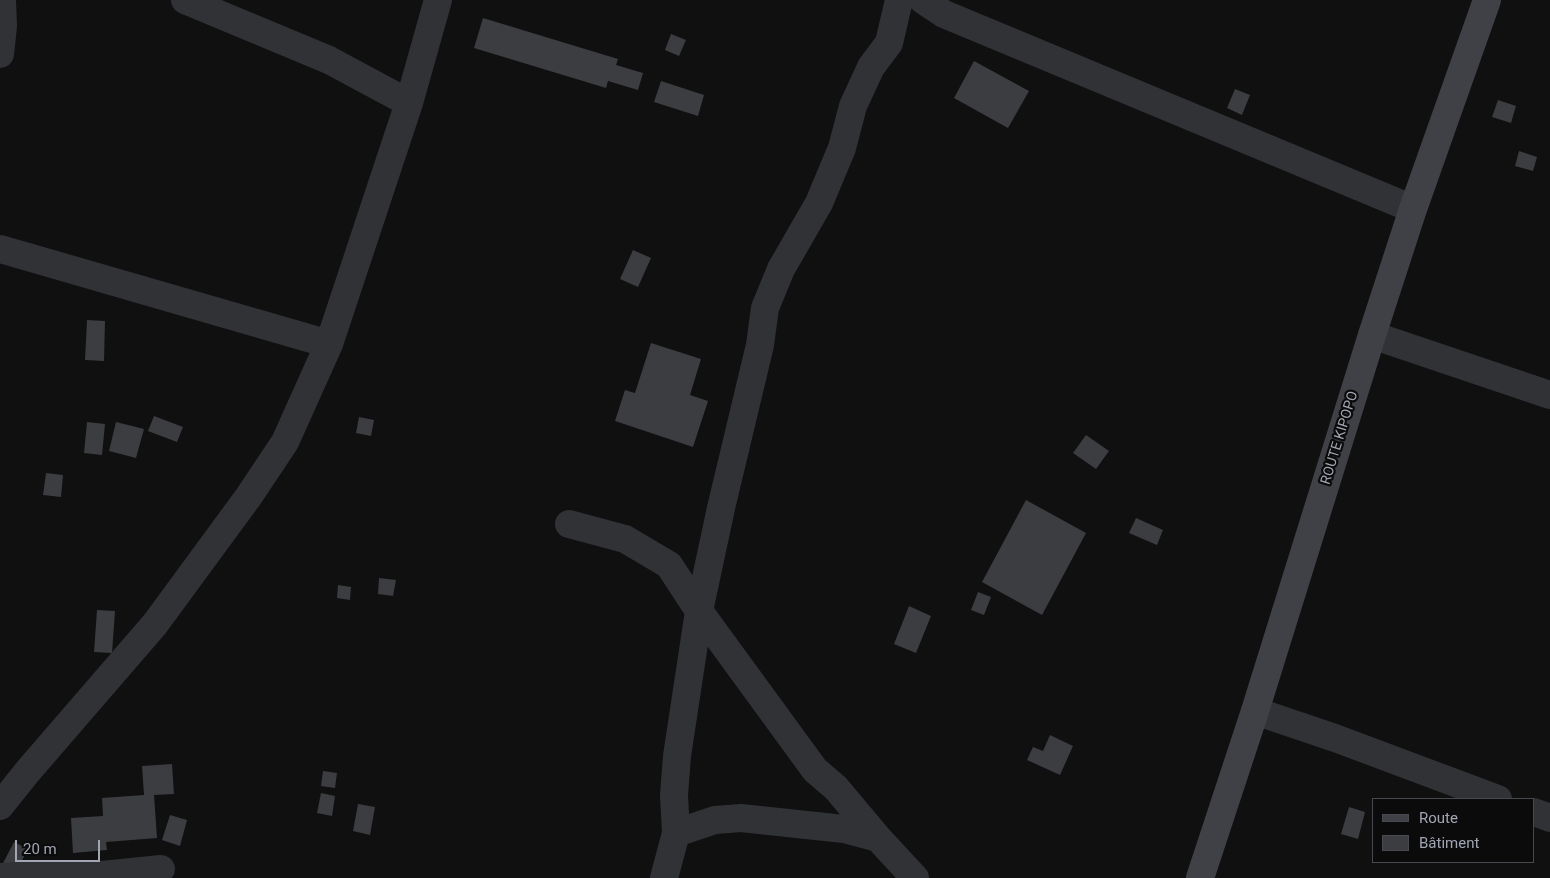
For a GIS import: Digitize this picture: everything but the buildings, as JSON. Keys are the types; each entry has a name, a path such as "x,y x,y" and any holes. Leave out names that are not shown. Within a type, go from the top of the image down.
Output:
{"main road":[{"name":"ROUTE KIPOPO","path":"1200,878 1255,711 1372,335 1413,210 1487,0"}],"street":[{"path":"0,54 3,26 2,0"},
{"path":"185,0 329,60 409,103"},
{"path":"0,806 155,624 249,496 285,442 329,344 409,103 438,0"},
{"path":"664,878 676,833 674,795 677,756 699,611 723,499 760,345 765,308 781,269 819,203 842,148 854,106 871,67 889,43 899,0"},
{"path":"938,5 1413,210"},
{"path":"0,249 329,344"},
{"path":"1372,335 1550,395"},
{"path":"569,524 625,539 669,565 699,611 815,770 836,788 915,878"},
{"path":"1255,711 1335,738 1495,798"},
{"path":"1535,812 1550,818"},
{"path":"676,833 715,820 741,818 844,829 878,838"},
{"path":"0,877 28,875 92,876 161,869"}]}
